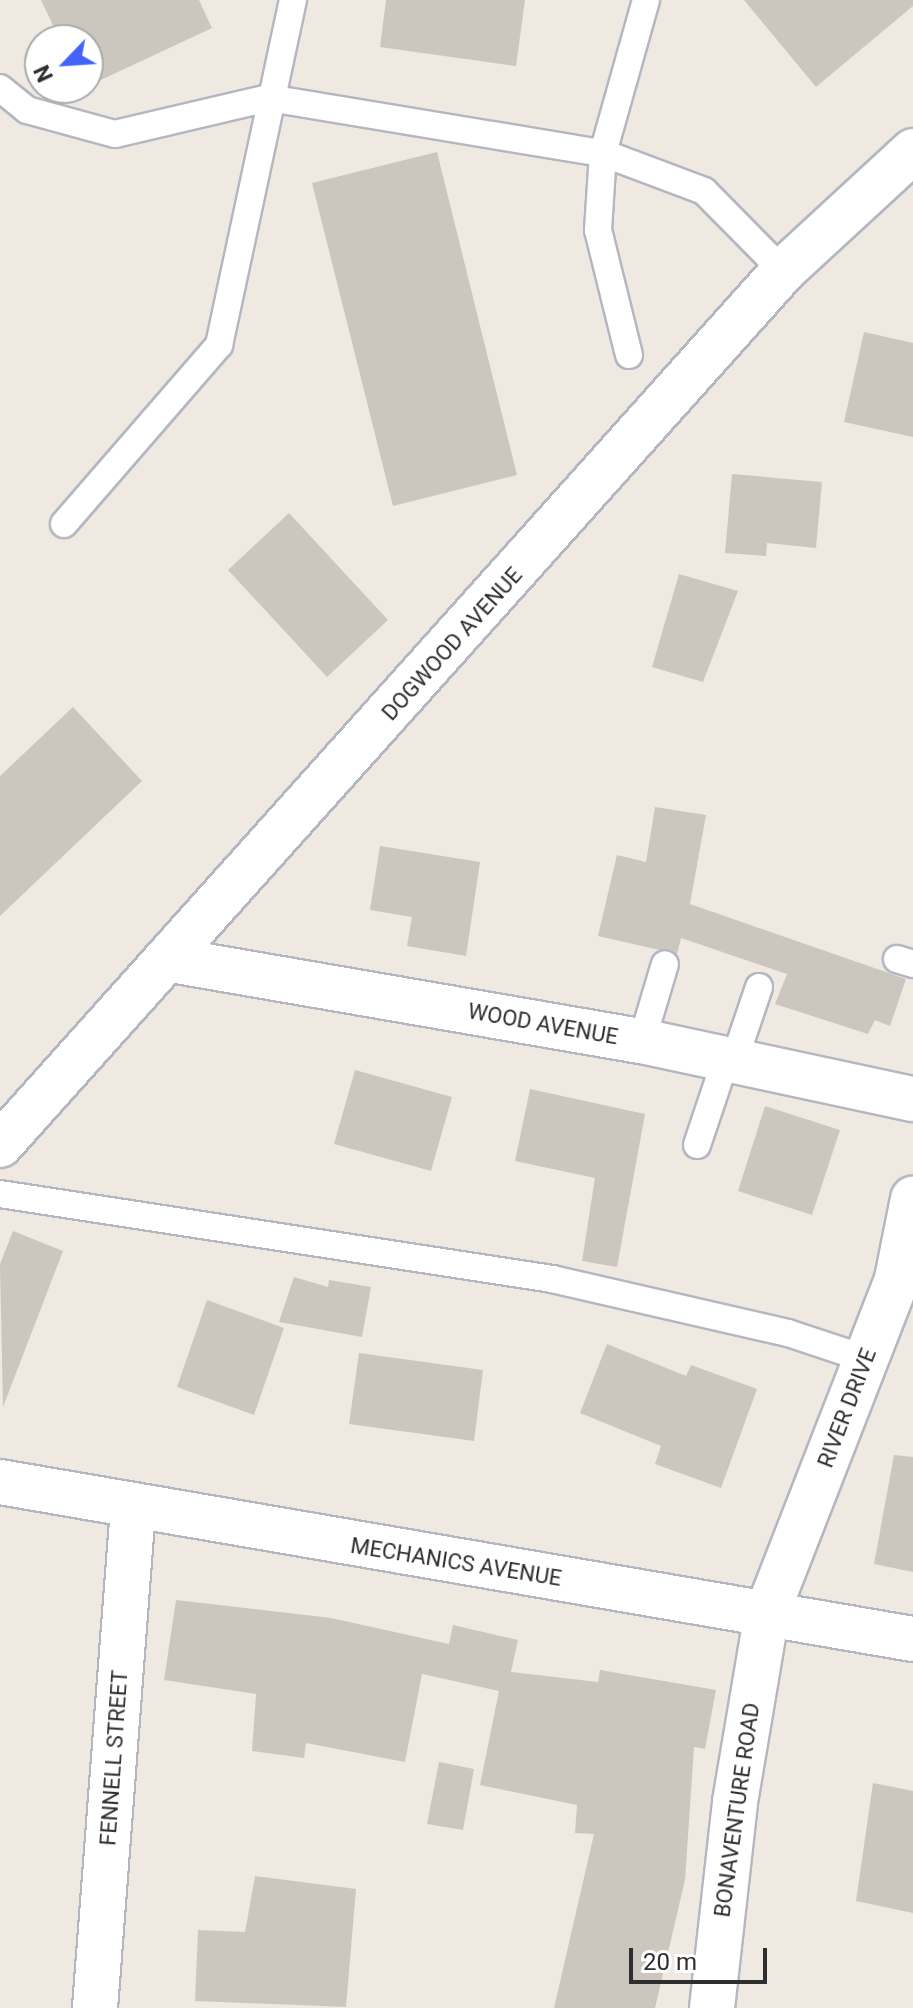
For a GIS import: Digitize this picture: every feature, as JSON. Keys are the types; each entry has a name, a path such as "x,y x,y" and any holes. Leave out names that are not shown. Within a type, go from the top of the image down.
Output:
{"street":[{"name":"DOGWOOD AVENUE","path":"0,1145 171,960 783,271 913,151"},
{"name":"WOOD AVENUE","path":"171,960 642,1041 913,1099"},
{"name":"RIVER DRIVE","path":"767,1613 897,1279 913,1199"},
{"name":"MECHANICS AVENUE","path":"0,1482 133,1508 913,1639"},
{"name":"FENNELL STREET","path":"95,2008 133,1508"},
{"name":"BONAVENTURE ROAD","path":"712,2008 767,1613"}],"lane":[{"path":"64,524 219,345 269,98 293,0"},
{"path":"629,355 598,230 603,153 646,0"},
{"path":"0,88 27,110 115,134 269,98 603,153 704,191 783,271"},
{"path":"642,1041 665,964"},
{"path":"697,1145 759,987"},
{"path":"0,1194 552,1279 788,1333 866,1359"}],"building":[{"path":"41,0 199,0 212,28 104,79 104,24 52,24"},
{"path":"386,0 525,0 516,66 380,47"},
{"path":"744,0 913,0 913,6 816,87"},
{"path":"437,152 517,475 393,506 312,183"},
{"path":"864,332 913,343 913,437 844,422"},
{"path":"732,474 822,482 816,548 767,543 766,556 725,553"},
{"path":"289,513 388,620 327,677 228,570"},
{"path":"679,574 738,591 703,682 652,667"},
{"path":"73,707 142,781 0,916 0,776"},
{"path":"655,807 706,815 690,904 906,979 890,1026 875,1020 868,1034 775,1004 787,974 681,938 677,954 598,936 617,855 646,862"},
{"path":"380,846 480,862 466,956 407,946 412,917 370,910"},
{"path":"355,1070 452,1097 431,1171 334,1144"},
{"path":"530,1089 645,1114 617,1267 582,1261 595,1178 515,1161"},
{"path":"765,1106 840,1130 812,1215 738,1191"},
{"path":"13,1231 63,1251 3,1407 0,1264"},
{"path":"294,1277 328,1287 329,1280 371,1287 362,1337 279,1322"},
{"path":"207,1300 284,1328 254,1415 177,1387"},
{"path":"607,1344 686,1376 691,1365 757,1389 721,1488 655,1464 661,1446 580,1413"},
{"path":"359,1353 483,1370 474,1441 349,1424"},
{"path":"894,1455 913,1457 913,1572 874,1564"},
{"path":"176,1600 331,1618 449,1644 453,1625 518,1640 511,1672 598,1682 600,1670 716,1690 705,1749 694,1747 685,1880 655,2008 554,2008 594,1834 575,1833 577,1805 480,1785 499,1691 422,1674 405,1762 306,1743 304,1758 252,1751 256,1694 164,1680"},
{"path":"439,1762 474,1769 463,1830 427,1824"},
{"path":"873,1783 913,1791 913,1913 856,1901"},
{"path":"255,1876 356,1889 346,2007 195,2001 198,1930 245,1932"}]}
